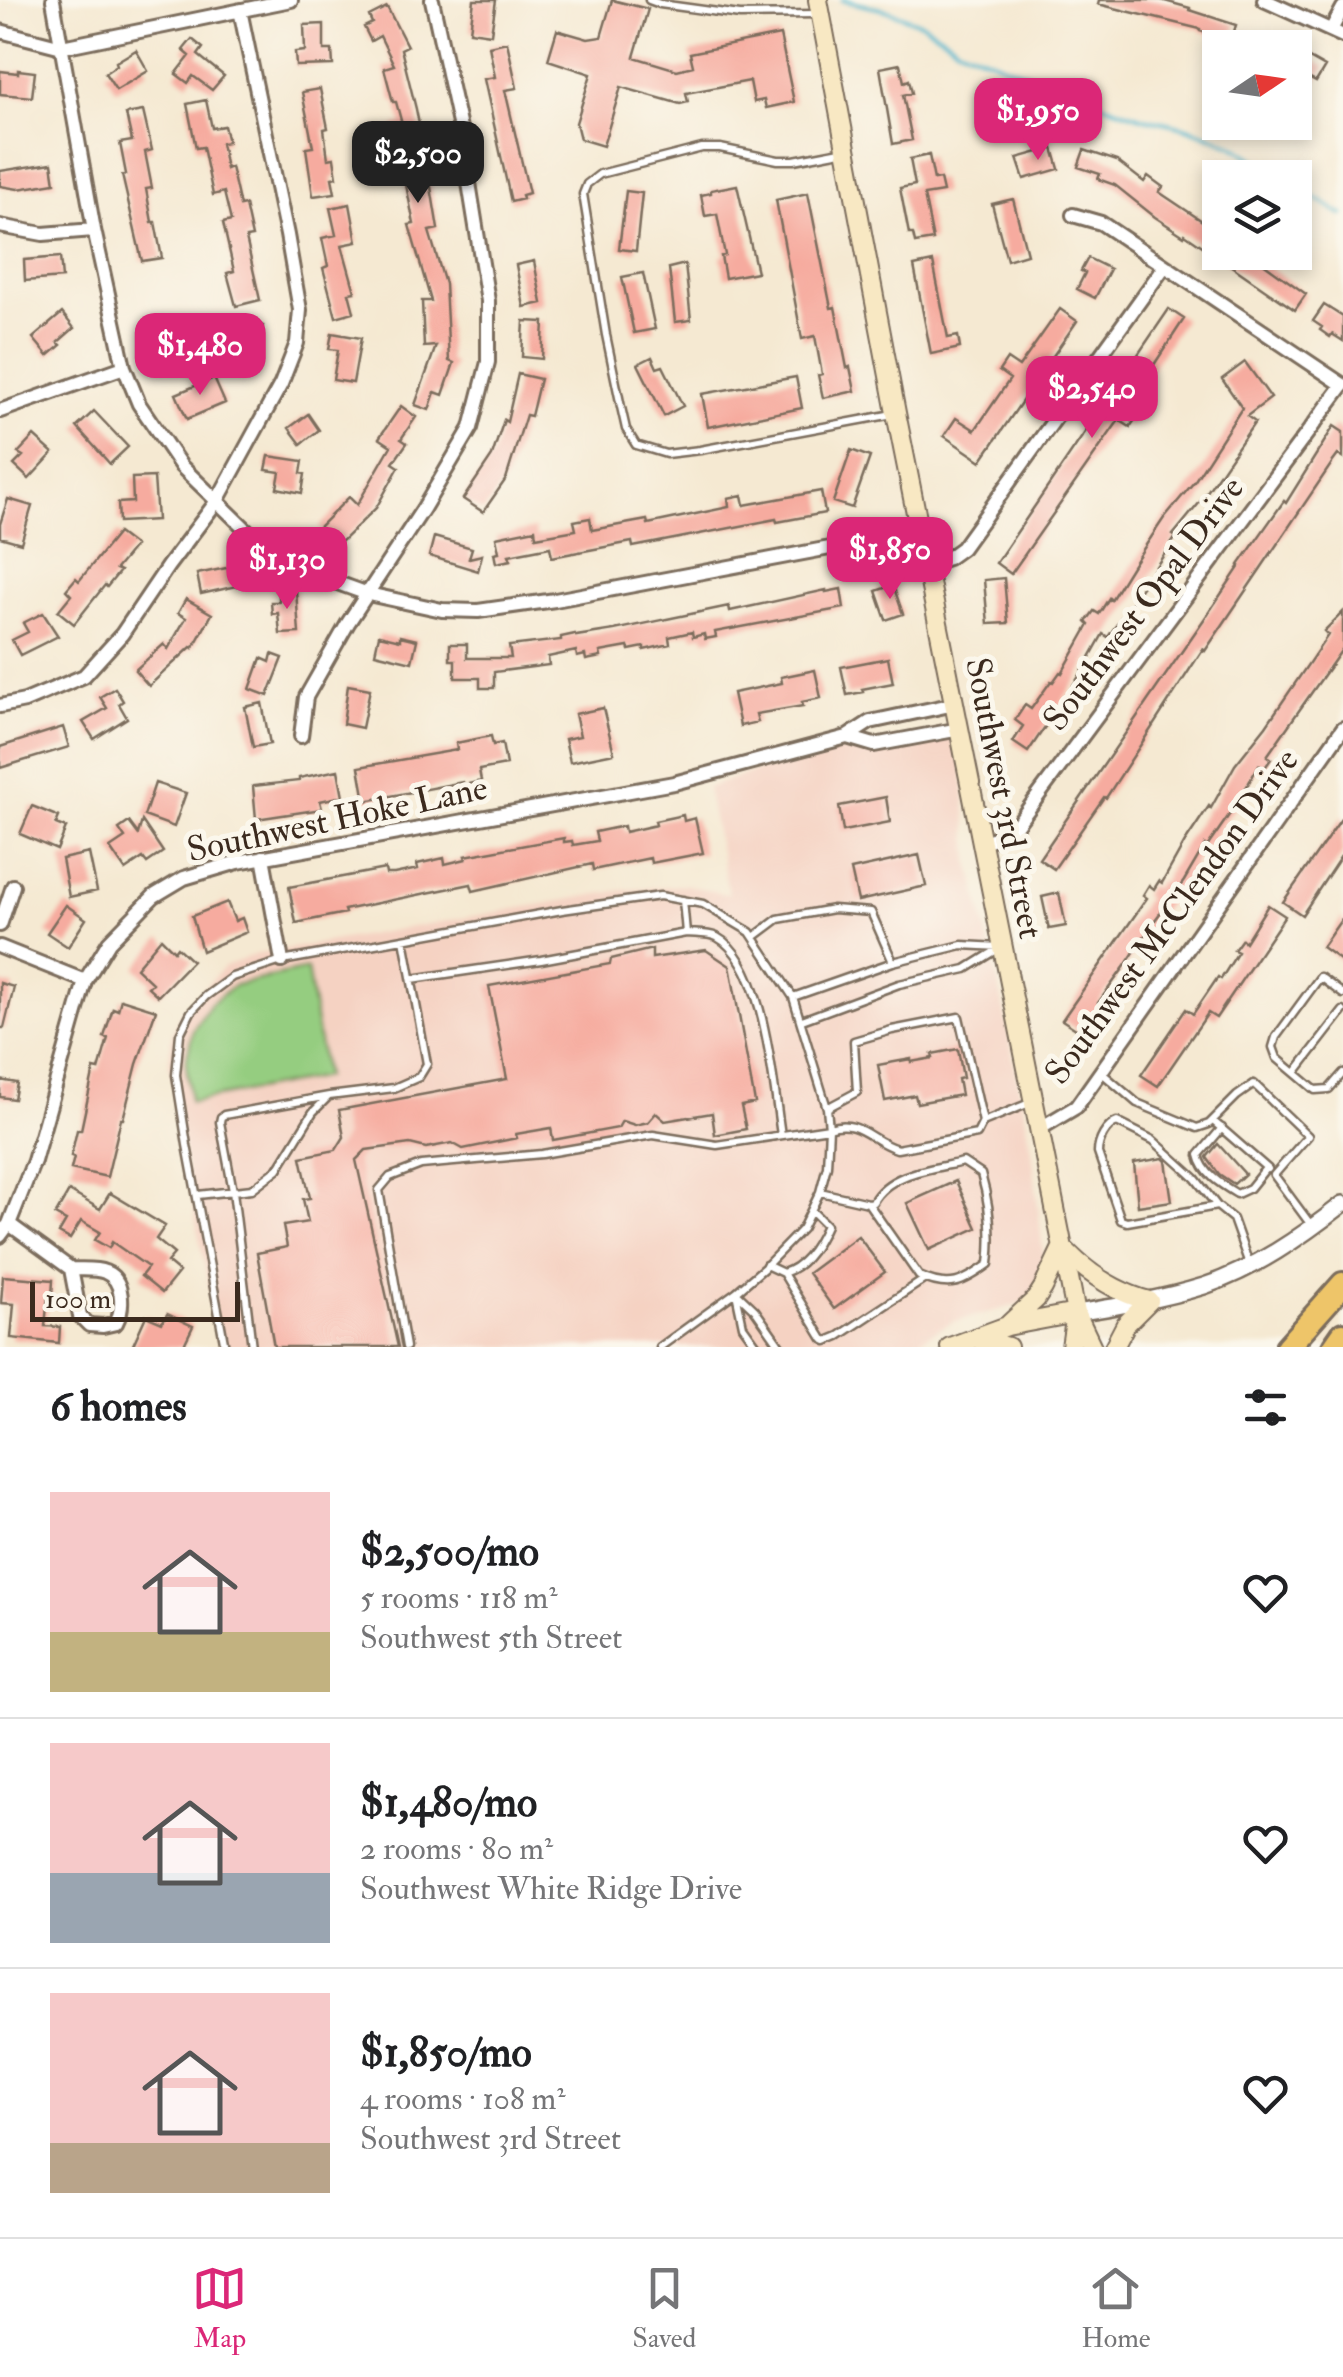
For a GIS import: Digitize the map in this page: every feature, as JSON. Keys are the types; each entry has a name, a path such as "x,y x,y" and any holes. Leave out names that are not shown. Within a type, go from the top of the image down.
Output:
{"highway":[{"path":"1287,1347 1343,1284"},
{"path":"1334,1347 1343,1334"}],"main road":[{"name":"Southwest 3rd Street","path":"819,7 1001,947 1076,1312 1092,1347"},
{"path":"1007,1326 1036,1299 1063,1247 1078,1264 1114,1288 1149,1301 1126,1324 1114,1347"},
{"name":"Southwest 3rd Street","path":"1071,1347 1076,1312"},
{"path":"950,1347 1007,1326 1076,1312"},
{"path":"971,1341 1008,1347"}],"street":[{"path":"53,0 94,230 124,367 139,404 181,466 257,540 321,577 368,594 442,610 478,611 920,531"},
{"path":"0,31 62,47 291,0"},
{"path":"301,736 306,697 348,622 423,509 470,428 488,362 488,302 460,133 432,0"},
{"path":"1264,0 1337,33 1343,8"},
{"path":"0,706 25,701 84,676 122,634 217,501 281,384 297,343 300,310 240,10"},
{"path":"1074,216 1101,223 1343,385"},
{"path":"0,226 43,234 94,230"},
{"path":"926,565 948,558 962,548 1164,267"},
{"path":"0,410 124,367"},
{"name":"Southwest Opal Drive","path":"982,843 1012,831 1343,385"},
{"name":"Southwest Hoke Lane","path":"4,1230 39,1144 85,981 109,942 154,896 184,878 207,869 263,858 674,783 846,737 870,722 955,704"},
{"name":"Southwest McClendon Drive","path":"1039,1129 1076,1107 1102,1073 1343,728"},
{"name":"Southwest Hoke Lane","path":"846,737 874,744 960,730"},
{"path":"263,858 282,961"},
{"path":"0,924 13,886"},
{"path":"0,947 85,981"},
{"path":"1076,1312 1149,1301 1207,1285 1313,1228 1343,1204"},
{"path":"4,1230 72,1269 108,1272 117,1281 122,1305 116,1323 89,1325 80,1316 72,1269"}],"lane":[{"path":"649,0 740,15 819,7"},
{"path":"847,150 778,160 702,148 600,174 587,184 583,194 606,336 626,429 636,445 649,450 666,454 700,450 896,413"},
{"path":"225,1347 176,1076 180,1034 191,1012 206,996 232,978 282,961 660,896 703,904 754,937 793,997 827,1108 828,1128 827,1166 820,1192 802,1228 736,1292 660,1347"},
{"path":"683,900 686,933"},
{"path":"754,937 778,919 833,909 871,912 893,962"},
{"path":"412,980 686,933 713,935 733,948 751,982 761,1016 782,1134"},
{"path":"252,1347 221,1117 328,1096 394,1088 418,1078 427,1064 404,938"},
{"path":"793,997 893,962 962,946 1001,947"},
{"path":"801,1020 899,984 966,970 1001,947"},
{"path":"1343,994 1320,977 1276,1037 1273,1048 1276,1058 1316,1090 1329,1089 1343,1073"},
{"path":"1296,1074 1343,1011"},
{"path":"406,1347 379,1190 390,1177 421,1165 546,1154 653,1135 717,1145 849,1124 897,1148 977,1134 983,1122 959,1017 854,1041 857,1092 827,1108"},
{"path":"1102,1073 1136,1103 1197,1128 1213,1121 1254,1084 1308,1136 1274,1174"},
{"path":"198,1195 252,1189 278,1169 313,1112 328,1096"},
{"path":"983,1122 1033,1102"},
{"path":"1213,1121 1274,1174 1313,1228"},
{"path":"1217,1206 1121,1220 1098,1153 1098,1145 1110,1125 1117,1122 1153,1140 1195,1178 1217,1206 1234,1218 1250,1265"},
{"path":"1222,1128 1199,1156 1201,1164 1220,1184 1237,1194 1250,1188 1266,1168"},
{"path":"820,1192 868,1204 896,1180 963,1162 981,1174 990,1208 989,1264 964,1282 937,1284 919,1276 868,1204"},
{"path":"783,1273 794,1270 822,1235 826,1225 812,1211"},
{"path":"766,1265 783,1273 826,1341 926,1279"},
{"path":"736,1292 743,1326 758,1347"},
{"path":"736,1292 782,1347"}],"shaded area":[{"path":"948,737 957,745 962,762 970,862 1032,1150 1044,1264 1040,1290 1024,1303 952,1322 907,1347 221,1347 169,1063 172,1034 181,1013 224,967 253,955 623,890 687,885 729,895 707,788 828,750 879,749"}],"green space":[{"path":"307,969 325,1077 190,1102 186,1061 193,1030 211,1003 235,985"}],"building":[{"path":"474,0 496,0 491,34 470,31"},
{"path":"612,0 648,9 634,57 677,70 693,66 690,53 780,35 794,102 766,108 764,100 754,102 750,81 686,93 688,102 680,104 621,87 603,146 580,139 576,123 591,74 548,60 557,30 588,39 601,37"},
{"path":"1099,0 1161,0 1236,25 1234,30 1202,32 1098,4"},
{"path":"387,7 407,46 401,49 429,175 438,229 429,231 445,284 449,361 454,363 443,395 435,392 429,410 415,405 436,346 424,347 422,301 431,301 409,225 414,224 394,126 402,124 384,68 394,65 380,36 371,41 364,27 372,23 369,16"},
{"path":"324,24 324,50 332,50 333,65 296,66 295,52 305,51 304,25"},
{"path":"192,39 203,48 198,55 224,76 212,90 193,76 188,83 176,74 190,56 183,50"},
{"path":"507,42 517,88 505,90 529,193 511,202 484,79 495,77 489,46"},
{"path":"136,50 148,71 116,90 105,73"},
{"path":"1312,60 1325,67 1316,82 1312,80"},
{"path":"900,64 904,82 909,80 912,93 903,95 912,140 893,144 880,68"},
{"path":"0,71 35,72 32,97 0,94"},
{"path":"320,89 328,128 324,129 328,159 334,158 337,177 332,178 335,193 313,196 306,148 313,147 302,92"},
{"path":"206,100 212,128 224,126 228,142 221,143 226,169 231,167 252,237 246,238 260,300 236,306 227,273 234,271 223,223 231,221 224,192 213,195 203,147 196,148 187,104"},
{"path":"143,111 152,150 145,152 152,188 146,189 162,258 142,261 122,175 126,174 120,143 132,141 126,114"},
{"path":"1053,148 1059,169 1024,179 1017,158"},
{"path":"1084,150 1117,161 1144,182 1148,176 1163,187 1159,192 1202,221 1202,246 1155,217 1115,185 1098,179 1100,174 1078,167"},
{"path":"929,155 934,180 940,179 943,192 924,195 933,240 915,243 913,234 909,234 900,188 915,185 910,159"},
{"path":"52,163 55,183 18,189 0,186 0,171"},
{"path":"737,185 757,272 725,278 717,214 705,216 701,195"},
{"path":"626,191 642,193 636,251 619,249"},
{"path":"808,193 831,308 835,307 855,391 823,398 815,336 802,339 776,200"},
{"path":"1013,199 1027,254 1007,260 992,204"},
{"path":"350,204 357,242 342,245 355,292 349,293 354,312 336,317 323,268 328,266 322,238 336,235 330,208"},
{"path":"60,257 62,278 25,281 24,260"},
{"path":"1088,258 1110,269 1095,298 1077,289"},
{"path":"534,261 542,303 524,307 516,265"},
{"path":"933,262 948,338 958,336 960,348 931,354 914,266"},
{"path":"685,264 691,320 675,322 669,268"},
{"path":"1237,270 1273,270 1306,294 1295,310"},
{"path":"643,273 655,329 634,333 622,277"},
{"path":"1324,305 1343,317 1343,341 1332,334 1330,337 1313,321"},
{"path":"1060,309 1077,321 981,461 944,436 956,418 975,430 1010,379 999,371 1007,359 1019,367"},
{"path":"1169,309 1184,319 1127,406 1139,414 1130,427 1119,420 1011,574 996,563"},
{"path":"62,313 74,328 48,356 33,338"},
{"path":"229,318 263,326 259,340 245,337 239,361 221,357"},
{"path":"524,321 544,322 542,359 522,357"},
{"path":"180,323 191,354 172,360 167,347 161,349 155,332"},
{"path":"332,333 361,338 353,383 333,380 338,350 329,349"},
{"path":"652,357 657,368 663,366 683,406 664,416 638,364"},
{"path":"1245,362 1271,398 1247,416 1255,422 1173,535 1176,537 1108,637 1103,634 1028,752 1013,742 1023,726 1015,720 1025,705 1031,709 1051,681 1062,673 1089,625 1086,622 1111,600 1242,408 1222,379"},
{"path":"518,374 540,379 531,416 526,415 506,479 483,512 463,499 492,456 504,420 507,422"},
{"path":"796,377 802,408 708,427 702,394"},
{"path":"214,378 225,403 187,419 176,394"},
{"path":"401,406 416,417 401,439 407,443 393,463 399,467 376,508 337,546 319,527 349,497 357,505 391,446 379,438"},
{"path":"94,411 128,447 110,464 77,427"},
{"path":"308,414 319,430 301,444 289,428"},
{"path":"1334,426 1343,432 1343,458 1338,455 1332,463 1054,869 1039,859 1239,565 1286,503"},
{"path":"34,436 53,453 29,479 14,465 23,456 18,453"},
{"path":"851,450 870,457 852,508 833,502"},
{"path":"269,456 303,461 302,493 277,488 280,472 266,470"},
{"path":"154,477 157,520 119,522 118,503 133,502 132,478"},
{"path":"821,491 825,513 633,547 632,542 552,557 550,547 509,555 511,560 496,563 496,537 535,529 536,537 576,530 574,521 590,518 592,530 647,520 648,524 729,507 728,498 742,495 744,505"},
{"path":"8,499 32,506 21,543 0,537"},
{"path":"118,533 135,546 116,569 120,571 74,624 58,611 71,595 66,590 76,578 79,581"},
{"path":"434,537 472,548 469,558 482,555 478,571 429,556"},
{"path":"251,563 255,582 201,594 197,574"},
{"path":"1004,578 1008,623 988,624 984,580"},
{"path":"893,585 903,614 886,620 876,591"},
{"path":"841,589 844,608 715,632 716,637 705,639 704,634 693,637 692,632 669,637 670,644 644,650 628,647 600,652 601,657 586,660 585,655 577,657 576,651 548,657 549,665 494,672 494,688 480,688 480,678 455,678 455,660 450,660 450,644 467,644 467,658 511,658 509,646"},
{"path":"296,590 299,633 280,634 278,613 272,614 271,602 279,602 279,591"},
{"path":"186,599 212,614 193,648 149,686 135,670 164,644 168,649 186,618 178,613"},
{"path":"1343,612 1343,648 1267,756 1271,759 1264,769 1259,765 1236,805 1098,1003 1101,1005 1095,1014 1092,1012 1079,1031 1062,1020 1147,898 1143,895 1149,885 1154,889 1159,881 1162,883 1235,765 1328,635 1324,631"},
{"path":"43,613 58,636 20,655 12,640 28,632 23,623"},
{"path":"379,635 417,640 412,662 375,653"},
{"path":"272,654 283,658 268,696 250,689 261,658 270,662"},
{"path":"888,658 893,683 847,695 841,667"},
{"path":"815,670 821,698 802,702 803,706 756,714 758,722 740,726 733,693 782,683 781,677"},
{"path":"348,685 370,689 362,728 343,724"},
{"path":"115,688 127,718 94,739 83,722 107,708 100,697"},
{"path":"262,703 270,744 253,747 245,707"},
{"path":"603,708 614,753 570,762 565,739 580,736 575,714"},
{"path":"63,727 69,747 0,768 0,747"},
{"path":"491,736 493,745 502,743 506,765 479,770 481,781 365,801 359,767 457,750 456,743"},
{"path":"338,770 343,796 320,801 322,809 256,819 253,786 299,781"},
{"path":"155,783 186,793 174,827 144,816"},
{"path":"886,797 890,822 843,831 839,806"},
{"path":"32,806 59,817 56,824 66,828 57,850 20,834"},
{"path":"683,815 684,821 695,818 703,853 651,863 650,858 593,870 592,864 473,891 471,884 296,923 289,887 385,869 386,874 394,874 444,858 445,864 466,859 465,856 564,838 564,842 572,841 573,845 597,841 595,832 624,826 625,832"},
{"path":"1343,816 1343,853 1302,915 1283,902"},
{"path":"142,821 163,852 147,863 143,858 125,870 110,848 125,838 119,829 129,822 138,834"},
{"path":"89,853 97,891 69,897 62,859"},
{"path":"919,855 926,886 858,901 851,870"},
{"path":"1059,893 1066,926 1049,929 1042,897"},
{"path":"227,902 235,921 242,918 247,932 202,951 192,916"},
{"path":"66,905 86,919 68,947 47,933"},
{"path":"1268,905 1285,916 1216,1018 1208,1013 1158,1086 1141,1075 1186,1009 1193,1014 1218,977 1221,979 1238,952 1234,950 1242,939 1245,942"},
{"path":"1343,917 1343,962 1322,947"},
{"path":"161,938 192,961 158,996 148,987 152,983 136,968"},
{"path":"652,949 652,958 706,950 730,966 755,1103 741,1106 746,1129 715,1135 712,1113 665,1121 656,1113 648,1122 635,1125 622,1121 618,1128 553,1140 551,1128 463,1149 452,1143 366,1150 356,1160 398,1347 274,1347 257,1253 287,1247 283,1226 308,1222 303,1199 310,1198 301,1157 336,1150 344,1137 339,1110 507,1079 489,986 610,964 611,959"},
{"path":"0,983 14,987 4,1028 0,1028"},
{"path":"121,999 156,1010 137,1064 107,1177 71,1169 71,1156 77,1130 81,1130 94,1069 99,1070 113,1008 118,1010"},
{"path":"958,1049 963,1078 958,1079 961,1095 917,1103 915,1095 885,1101 878,1065 933,1058 932,1054"},
{"path":"0,1080 17,1083 14,1099 0,1097"},
{"path":"1218,1144 1245,1174 1234,1184 1219,1174 1207,1157"},
{"path":"1163,1158 1172,1201 1138,1206 1134,1163"},
{"path":"956,1181 977,1228 929,1250 907,1203"},
{"path":"69,1191 100,1209 110,1193 165,1226 156,1239 174,1254 167,1262 179,1272 162,1293 141,1276 148,1267 112,1242 109,1248 95,1240 100,1232 81,1221 70,1239 59,1233 66,1221 55,1215"},
{"path":"858,1236 885,1272 834,1309 808,1273"},
{"path":"3,1276 53,1280 45,1326 60,1327 59,1343 11,1338 14,1304 1,1303"},
{"path":"167,1314 193,1326 183,1347 132,1347 146,1316 162,1323"}],"waterway":[{"path":"842,0 923,24 958,47 1080,96 1210,136 1255,160"},
{"path":"1312,196 1343,215"}]}
